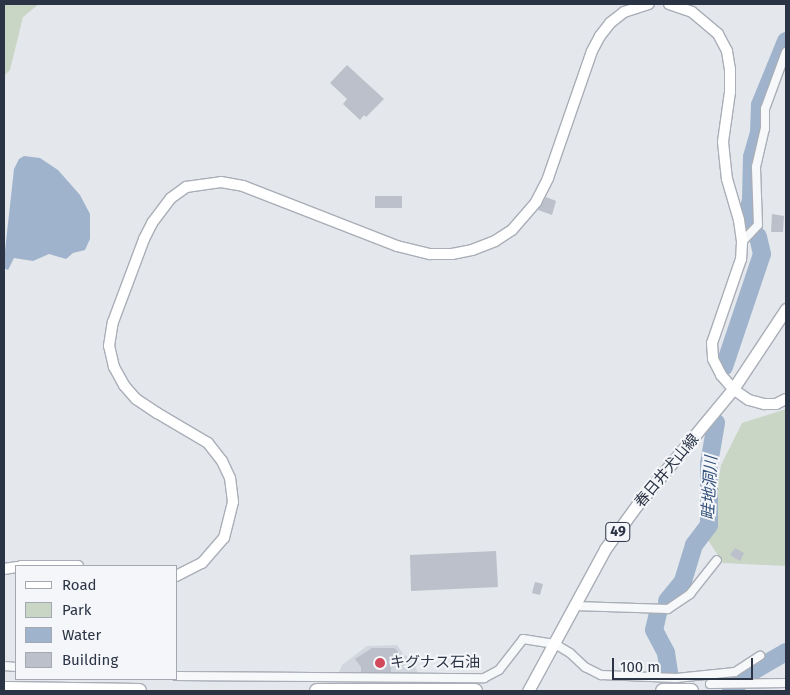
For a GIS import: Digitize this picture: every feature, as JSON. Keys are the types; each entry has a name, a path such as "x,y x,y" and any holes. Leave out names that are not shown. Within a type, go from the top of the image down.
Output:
{"highway":[{"path":"4,689 139,691"},
{"path":"317,691 475,691"},
{"path":"663,691 691,691"}],"main road":[{"name":"春日井犬山線","path":"528,691 605,549 637,505 733,389 786,309"}],"street":[{"path":"178,575 202,562 224,538 233,502 230,478 222,461 208,443 136,399 124,385 114,367 109,346 113,322 144,239 152,223 171,198 186,187 221,182 243,186 398,246 430,254 466,251 496,241 512,230 536,202 548,178 592,51 600,36 610,23 624,12 649,4"},
{"path":"670,4 686,9 704,20 718,34 727,51 730,69 730,92 723,142 727,179 739,220 742,242 741,259 737,274 712,343 713,359 721,375 733,389 749,400 764,404 776,404 786,399"},
{"path":"742,242 758,225 756,167 765,129 765,109 786,52"},
{"path":"574,606 668,609 690,594 717,560"},
{"path":"178,676 484,678 500,670 523,639 555,644 570,653 584,667 601,675 676,678 735,672 760,656"},
{"path":"710,684 786,684"}],"shaded area":[{"name":"キグナス石油","path":"397,645 404,655 413,660 419,676 337,677 342,665 367,646"}],"green space":[{"path":"4,4 39,4 23,17 10,70 4,76"},
{"path":"786,409 786,566 723,563 708,540 721,465 742,423"}],"water":[{"path":"24,156 40,158 58,170 80,195 90,214 90,239 85,250 73,253 66,259 49,254 33,261 14,258 8,270 4,268 4,260 14,169 19,159"}],"building":[{"path":"347,65 384,99 366,117 364,115 360,120 343,104 347,99 330,83"},
{"path":"375,196 402,196 402,208 375,208"},
{"path":"546,197 556,201 552,215 538,210"},
{"path":"772,214 784,216 783,232 771,232"},
{"path":"735,548 744,553 740,561 730,555"},
{"path":"496,551 498,587 411,591 410,555"},
{"path":"535,582 543,584 540,595 532,593"},
{"path":"372,648 394,648 397,650 400,658 391,658 391,672 361,672 361,667 355,659"}],"waterway":[{"name":"畦地洞川","path":"752,221 748,212 751,200 752,157 759,133 760,105 786,41"},
{"name":"畦地洞川","path":"724,367 762,254 758,236"},
{"name":"畦地洞川","path":"667,601 683,581 694,545 709,525 709,464 716,423"},
{"name":"畦地洞川","path":"658,613 654,630 666,653 669,673"},
{"path":"731,691 748,674 786,652"}],"place":[{"name":"キグナス石油","path":"380,663"}]}
